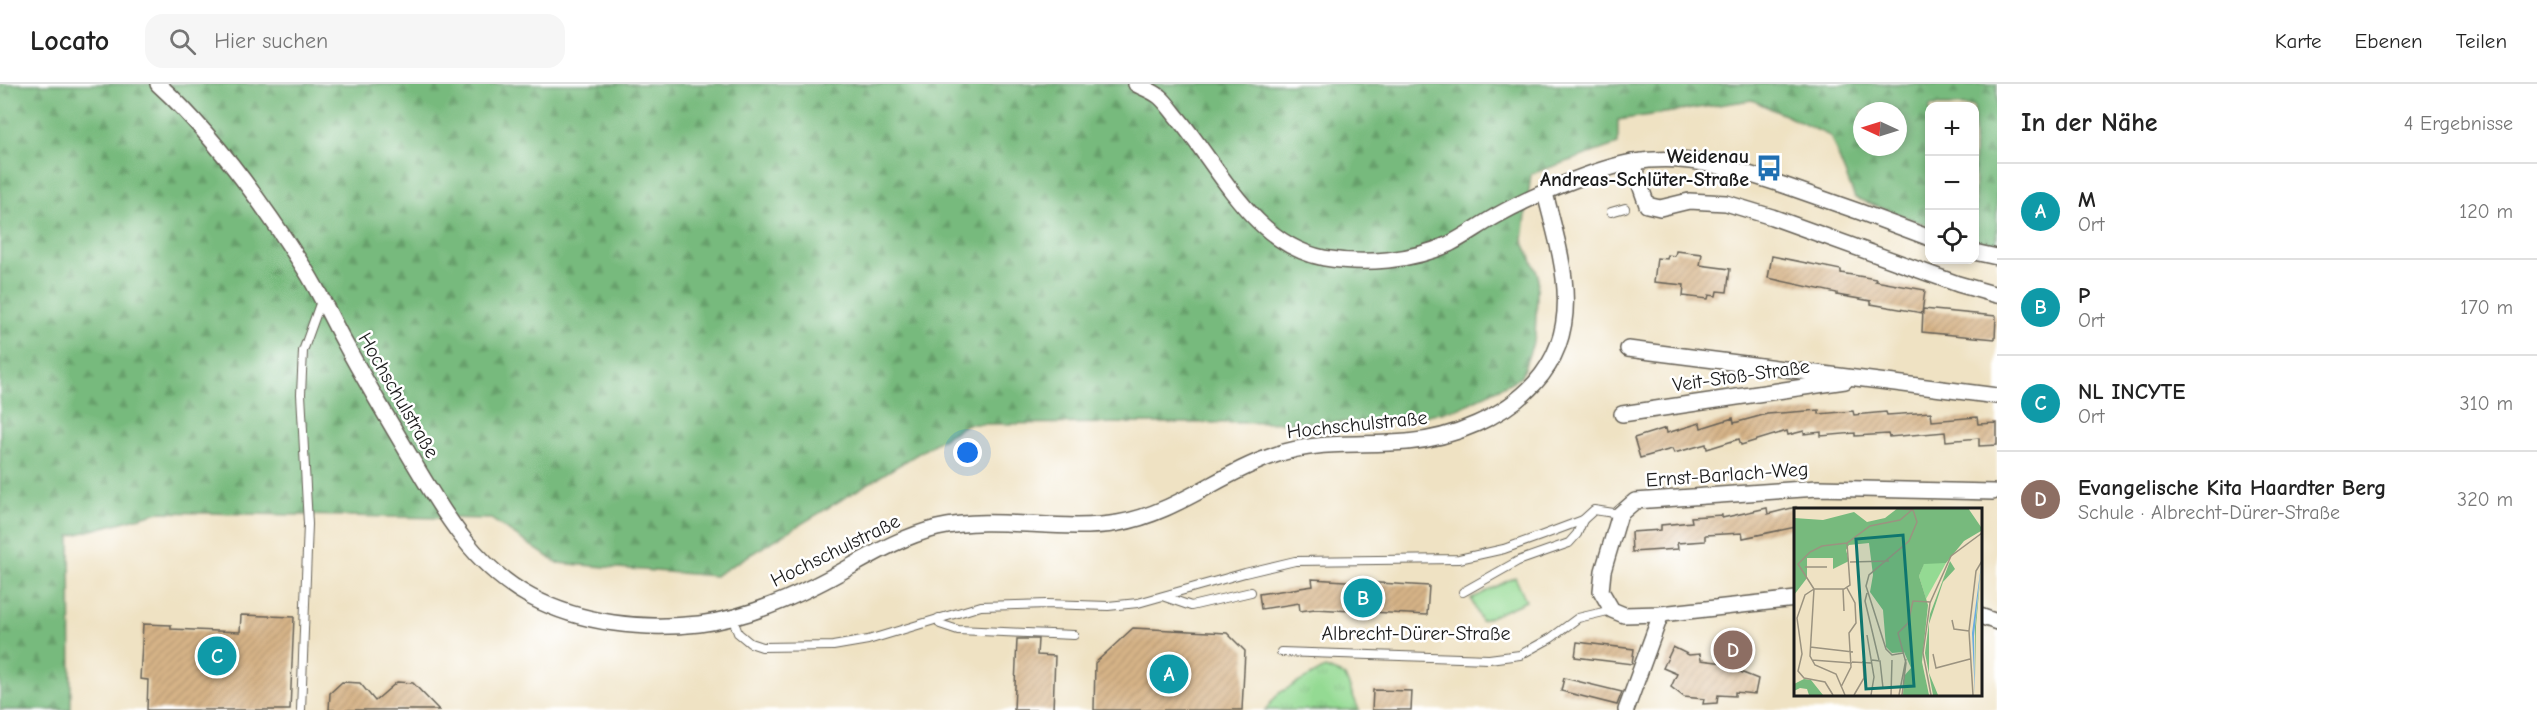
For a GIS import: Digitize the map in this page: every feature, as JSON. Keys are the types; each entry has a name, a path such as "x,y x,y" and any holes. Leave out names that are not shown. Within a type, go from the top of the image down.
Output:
{"street":[{"name":"Hochschulstraße","path":"158,84 208,136 307,273 372,392 445,516 487,567 532,597 573,613 628,626 697,624 732,617 816,586 905,537 941,527 973,522 1117,524 1144,517 1277,454 1333,445 1424,440 1458,431 1486,419 1513,402 1532,386 1546,370 1560,342 1567,305 1564,273 1545,193"},
{"path":"1136,84 1159,96 1190,132 1257,220 1286,244 1324,258 1365,260 1406,258 1447,245 1496,216 1586,176 1632,162 1684,159 1726,166 1842,204 1925,236"},
{"path":"1632,162 1647,205 1660,208 1689,201 1726,203 1772,217 1958,284 1997,295"},
{"path":"1979,253 1997,257"},
{"name":"Veit-Stoß-Straße","path":"1628,349 1866,378 1951,392 1997,396"},
{"name":"Veit-Stoß-Straße","path":"1622,414 1866,378"},
{"name":"Ernst-Barlach-Weg","path":"1620,514 1635,501 1818,488 1993,492"},
{"path":"1620,514 1602,571 1601,591 1612,610 1624,615 1661,614 1794,599"},
{"path":"1626,710 1661,614"},
{"path":"1982,617 1997,622"}],"lane":[{"path":"1611,212 1625,208"},
{"path":"300,710 308,524 301,394 303,351 321,300"},
{"path":"1463,592 1518,561 1569,543 1583,520 1594,510 1620,514"},
{"path":"732,617 738,633 750,643 762,647 809,648 868,640 981,606 1047,604 1108,606 1138,603 1295,561 1459,560 1504,549 1583,520"},
{"path":"1164,597 1191,606 1251,592"},
{"name":"Albrecht-Dürer-Straße","path":"1281,652 1447,658 1520,655 1551,638 1578,618 1612,610"},
{"path":"939,618 940,624 958,630 1074,635"}],"green space":[{"path":"0,84 1997,84 1997,245 1979,242 1979,102 1925,102 1925,224 1855,198 1830,136 1752,100 1618,120 1618,144 1531,174 1523,240 1538,275 1535,337 1521,377 1460,408 1395,422 967,424 715,576 557,563 491,519 159,512 70,536 71,710 0,710"},
{"path":"1515,577 1526,601 1481,621 1471,599"},
{"path":"1325,668 1345,676 1359,710 1265,710 1279,693"}],"building":[{"path":"1676,251 1702,254 1700,265 1730,269 1727,292 1717,291 1716,296 1709,295 1708,299 1683,296 1684,285 1654,282 1657,258 1667,259 1668,255 1675,256"},
{"path":"1772,256 1841,270 1841,273 1876,279 1875,281 1925,290 1922,313 1871,304 1871,301 1768,278"},
{"path":"1923,309 1996,316 1995,339 1922,332"},
{"path":"1819,410 1819,414 1853,411 1854,415 1931,412 1932,421 1977,417 1978,424 1997,423 1997,445 1979,446 1979,438 1946,441 1945,432 1889,437 1888,434 1855,436 1855,433 1821,436 1821,432 1804,434 1804,431 1788,435 1787,431 1741,445 1739,439 1707,449 1706,444 1674,453 1672,449 1640,458 1634,438 1666,428 1667,433 1700,423 1701,428 1733,418 1734,423 1767,414"},
{"path":"1796,507 1794,508 1794,527 1743,538 1742,533 1705,535 1705,541 1677,543 1678,549 1632,552 1631,532 1661,530 1661,525 1692,522 1691,517 1722,515 1722,518 1767,508 1768,514"},
{"path":"1312,579 1429,586 1427,615 1315,609 1300,611 1299,603 1261,609 1259,594 1313,586"},
{"path":"241,615 294,617 290,710 147,710 148,680 140,679 143,624 171,625 171,629 240,632"},
{"path":"1133,628 1227,633 1245,651 1242,710 1094,710 1095,663"},
{"path":"1017,639 1038,639 1037,655 1055,656 1053,710 1014,710"},
{"path":"1577,642 1634,649 1632,664 1575,657"},
{"path":"1673,647 1689,655 1700,654 1701,660 1741,665 1738,671 1758,679 1755,694 1735,692 1735,696 1718,695 1717,703 1703,704 1704,699 1684,697 1671,687 1677,674 1663,668"},
{"path":"1564,678 1622,692 1617,705 1561,691"},
{"path":"342,682 360,683 375,701 397,682 413,683 439,710 329,710 330,693"},
{"path":"1373,690 1412,691 1411,710 1372,710"}],"place":[{"name":"Weidenau Andreas-Schlüter-Straße","path":"1769,168"},
{"name":"P","path":"1363,598"},
{"name":"Evangelische Kita Haardter Berg","path":"1733,650"},
{"name":"NL INCYTE","path":"217,656"},
{"name":"M","path":"1169,674"}]}
